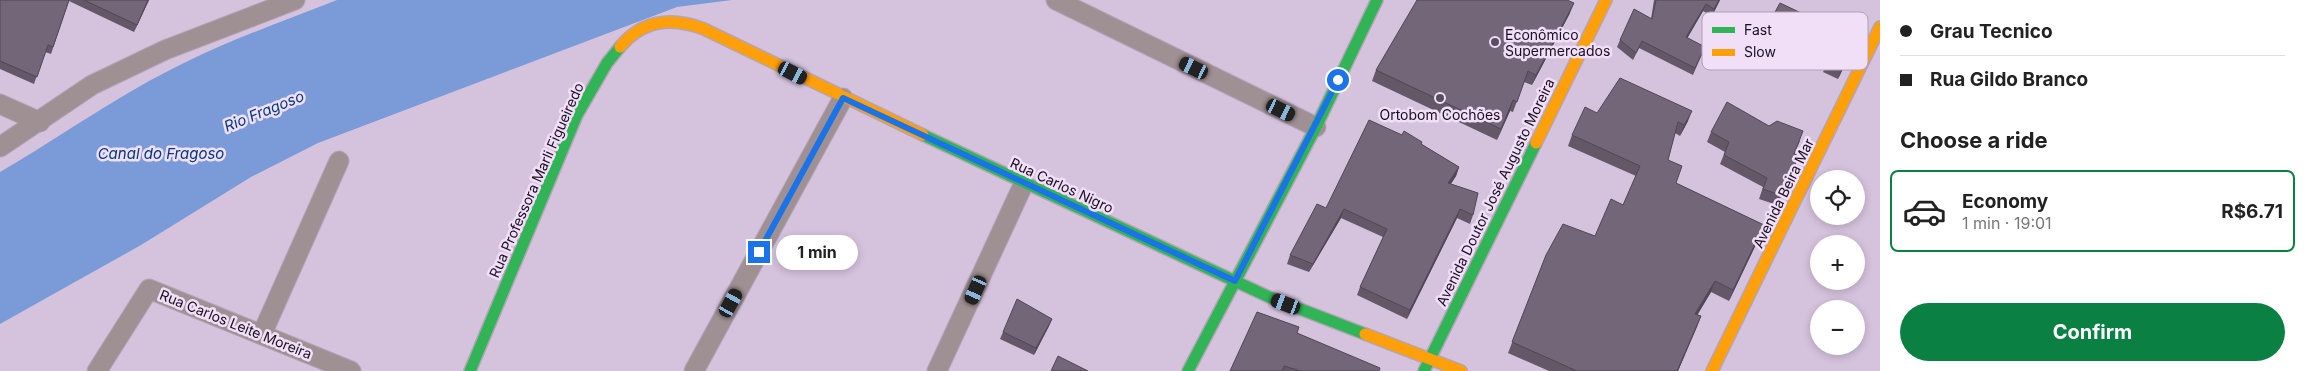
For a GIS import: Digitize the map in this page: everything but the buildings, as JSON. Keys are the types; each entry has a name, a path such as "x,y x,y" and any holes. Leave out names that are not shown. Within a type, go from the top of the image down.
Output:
{"street":[{"path":"0,147 40,122 92,85 165,50 268,5 295,0"},
{"path":"1056,0 1316,127"},
{"path":"1188,371 1316,127 1377,0"},
{"name":"Avenida Doutor José Augusto Moreira","path":"1424,371 1606,0"},
{"name":"Rua Carlos Nigro","path":"656,22 678,21 704,29 843,98 1024,184 1269,297 1461,371"},
{"name":"Rua Professora Marli Figueiredo","path":"470,371 588,94 617,49 634,34 656,22"},
{"name":"Avenida Beira Mar","path":"1868,52 1880,27"},
{"name":"Avenida Beira Mar","path":"1712,371 1859,70"},
{"path":"694,371 843,98"},
{"path":"0,104 40,122"},
{"path":"262,334 339,161"},
{"path":"937,371 1024,184"},
{"name":"Rua Carlos Leite Moreira","path":"97,371 148,288 350,371"}],"water":[{"name":"Canal do Fragoso","path":"337,0 732,0 677,7 318,143 251,177 141,245 0,324 0,172 162,74 204,53"}],"traffic: fast":[{"path":"1188,371 1316,127 1377,0"},
{"path":"470,371 577,115 607,63 620,47"},
{"path":"923,135 1269,297 1365,334"},
{"path":"1424,371 1536,143"}],"traffic: slow":[{"path":"1536,143 1606,0"},
{"path":"620,47 638,31 648,26 669,22 692,25 704,29 923,135"},
{"path":"1868,52 1880,27"},
{"path":"1712,371 1859,70"},
{"path":"1365,334 1461,371"}],"place":[{"name":"Econômico Supermercados","path":"1495,42"},
{"name":"Ortobom Cochões","path":"1440,98"}],"route":[{"path":"759,252 843,98 1235,281 1316,127 1338,80"}],"water label":[{"name":"Rio Fragoso","path":"264,111"}]}
